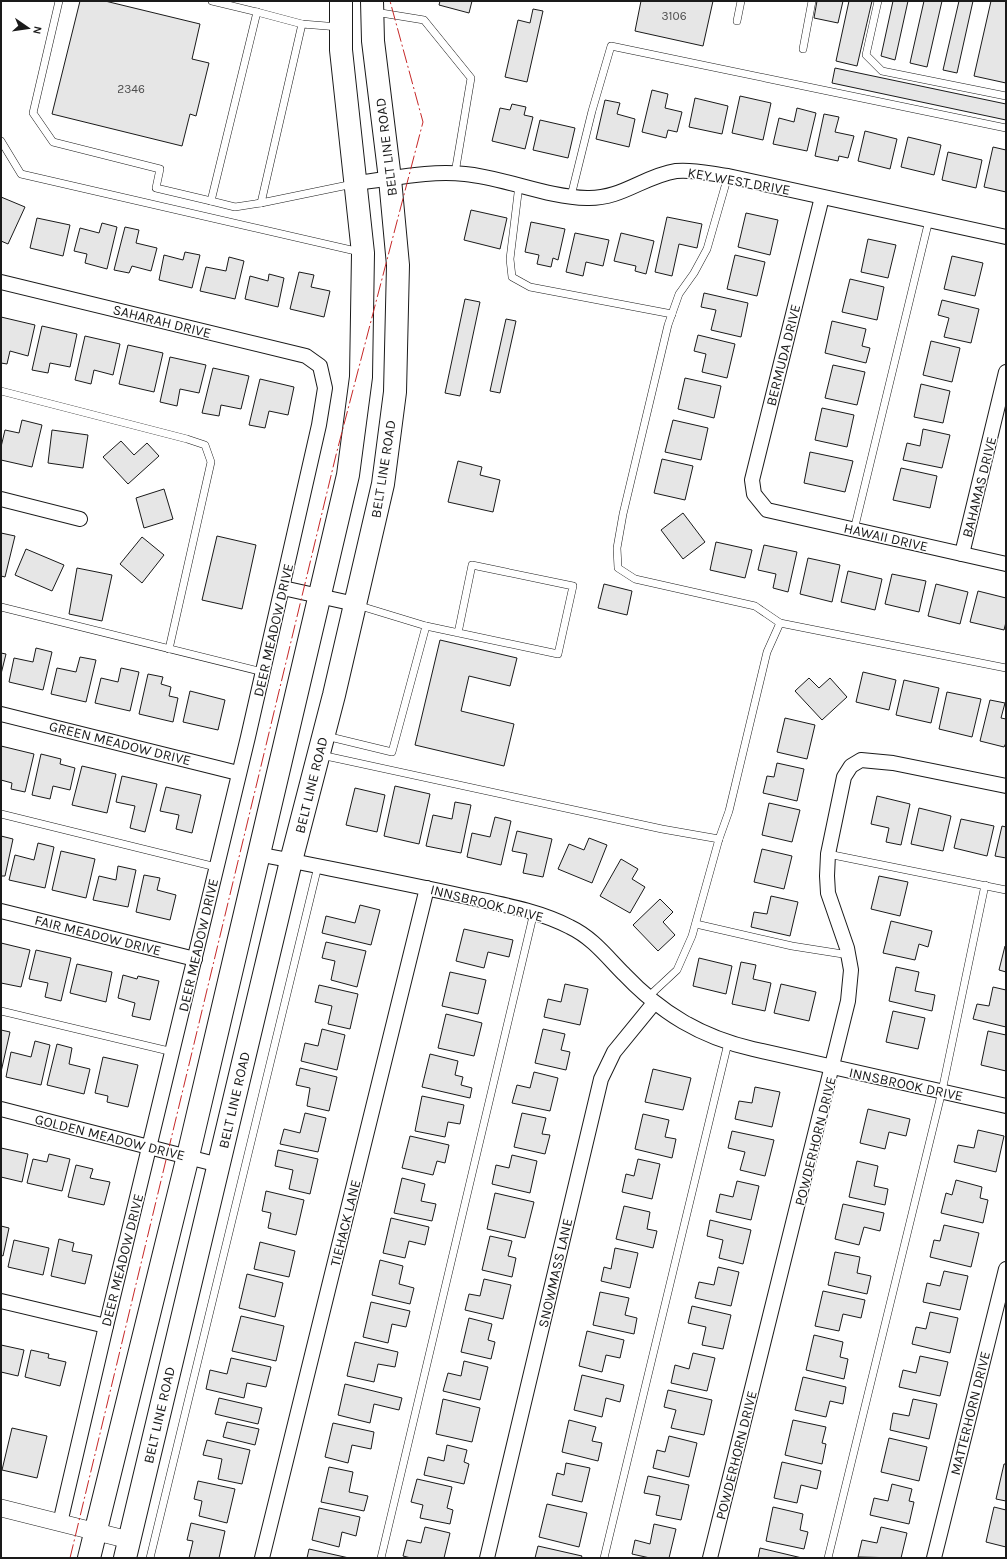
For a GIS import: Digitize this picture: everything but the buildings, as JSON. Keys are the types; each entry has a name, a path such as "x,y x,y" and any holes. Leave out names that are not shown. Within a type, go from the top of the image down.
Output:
{"main road":[{"path":"89,1558 188,1156 348,475 361,378 363,253 341,50 341,1"},
{"name":"BELT LINE ROAD","path":"127,1549 291,861 321,745 383,484 395,392 398,266 390,179 373,41 372,6"}],"street":[{"name":"KEY WEST DRIVE","path":"356,183 440,172 455,173 587,198 610,196 653,178 676,172 695,172 728,176 1006,237"},
{"name":"BERMUDA DRIVE","path":"766,510 754,494 752,480 822,197"},
{"name":"SAHARAH DRIVE","path":"1,282 306,356 320,366"},
{"name":"DEER MEADOW DRIVE","path":"60,1523 283,588 319,425 325,388 320,366"},
{"name":"BAHAMAS DRIVE","path":"962,554 1006,372"},
{"path":"1,499 80,519"},
{"name":"HAWAII DRIVE","path":"766,510 1006,564"},
{"path":"283,588 355,604"},
{"name":"GREEN MEADOW DRIVE","path":"1,714 238,773"},
{"name":"POWDERHORN DRIVE","path":"710,1558 833,1067 848,1001 851,970 841,928 828,893 828,854 844,777 851,766 861,760 893,763 1006,786"},
{"name":"INNSBROOK DRIVE","path":"258,854 427,888 534,912 571,927 590,939 651,1000 704,1034 728,1043 1006,1106"},
{"name":"TIEHACK LANE","path":"262,1558 427,888"},
{"name":"FAIR MEADOW DRIVE","path":"1,911 195,959"},
{"name":"SNOWMASS LANE","path":"487,1558 601,1079 614,1052 651,1000"},
{"name":"GOLDEN MEADOW DRIVE","path":"1,1109 219,1165"},
{"name":"MATTERHORN DRIVE","path":"934,1558 1006,1269"},
{"path":"1,1301 106,1326"},
{"path":"1,1508 95,1532 127,1549"}],"lane":[{"path":"59,1 33,113 53,142 160,169 156,188 235,207 356,183"},
{"path":"212,1 302,24 341,27"},
{"path":"736,21 741,1"},
{"path":"803,49 812,1"},
{"path":"878,1 866,55 882,71 1006,96"},
{"path":"372,6 424,20 471,78 455,173"},
{"path":"211,201 257,12"},
{"path":"261,203 302,24"},
{"path":"571,196 592,111 611,46 1006,128"},
{"path":"1,142 21,174 363,253"},
{"path":"728,176 707,249 694,274 678,294 672,314 622,514 617,548 618,568 635,579 755,606 780,623 1006,668"},
{"path":"519,185 510,259 512,277 530,287 672,314"},
{"path":"854,530 929,220"},
{"path":"1,392 187,439 205,445 211,462 169,649"},
{"path":"355,604 426,626 458,633 558,654 573,586 472,565 458,633"},
{"path":"1,607 263,672"},
{"path":"651,1000 677,970 692,936 719,839 729,812 767,652 780,623"},
{"path":"321,745 392,752 426,626"},
{"path":"321,745 469,786 662,829 719,839"},
{"path":"1,814 216,867"},
{"path":"828,854 1006,890"},
{"path":"150,1558 318,866"},
{"path":"828,1558 942,1091 985,885"},
{"path":"381,1558 534,912"},
{"path":"696,924 792,946 848,956"},
{"path":"1,1010 173,1052"},
{"path":"604,1558 728,1043"}],"power":[{"path":"70,1558 336,455 423,122 390,1"}]}
